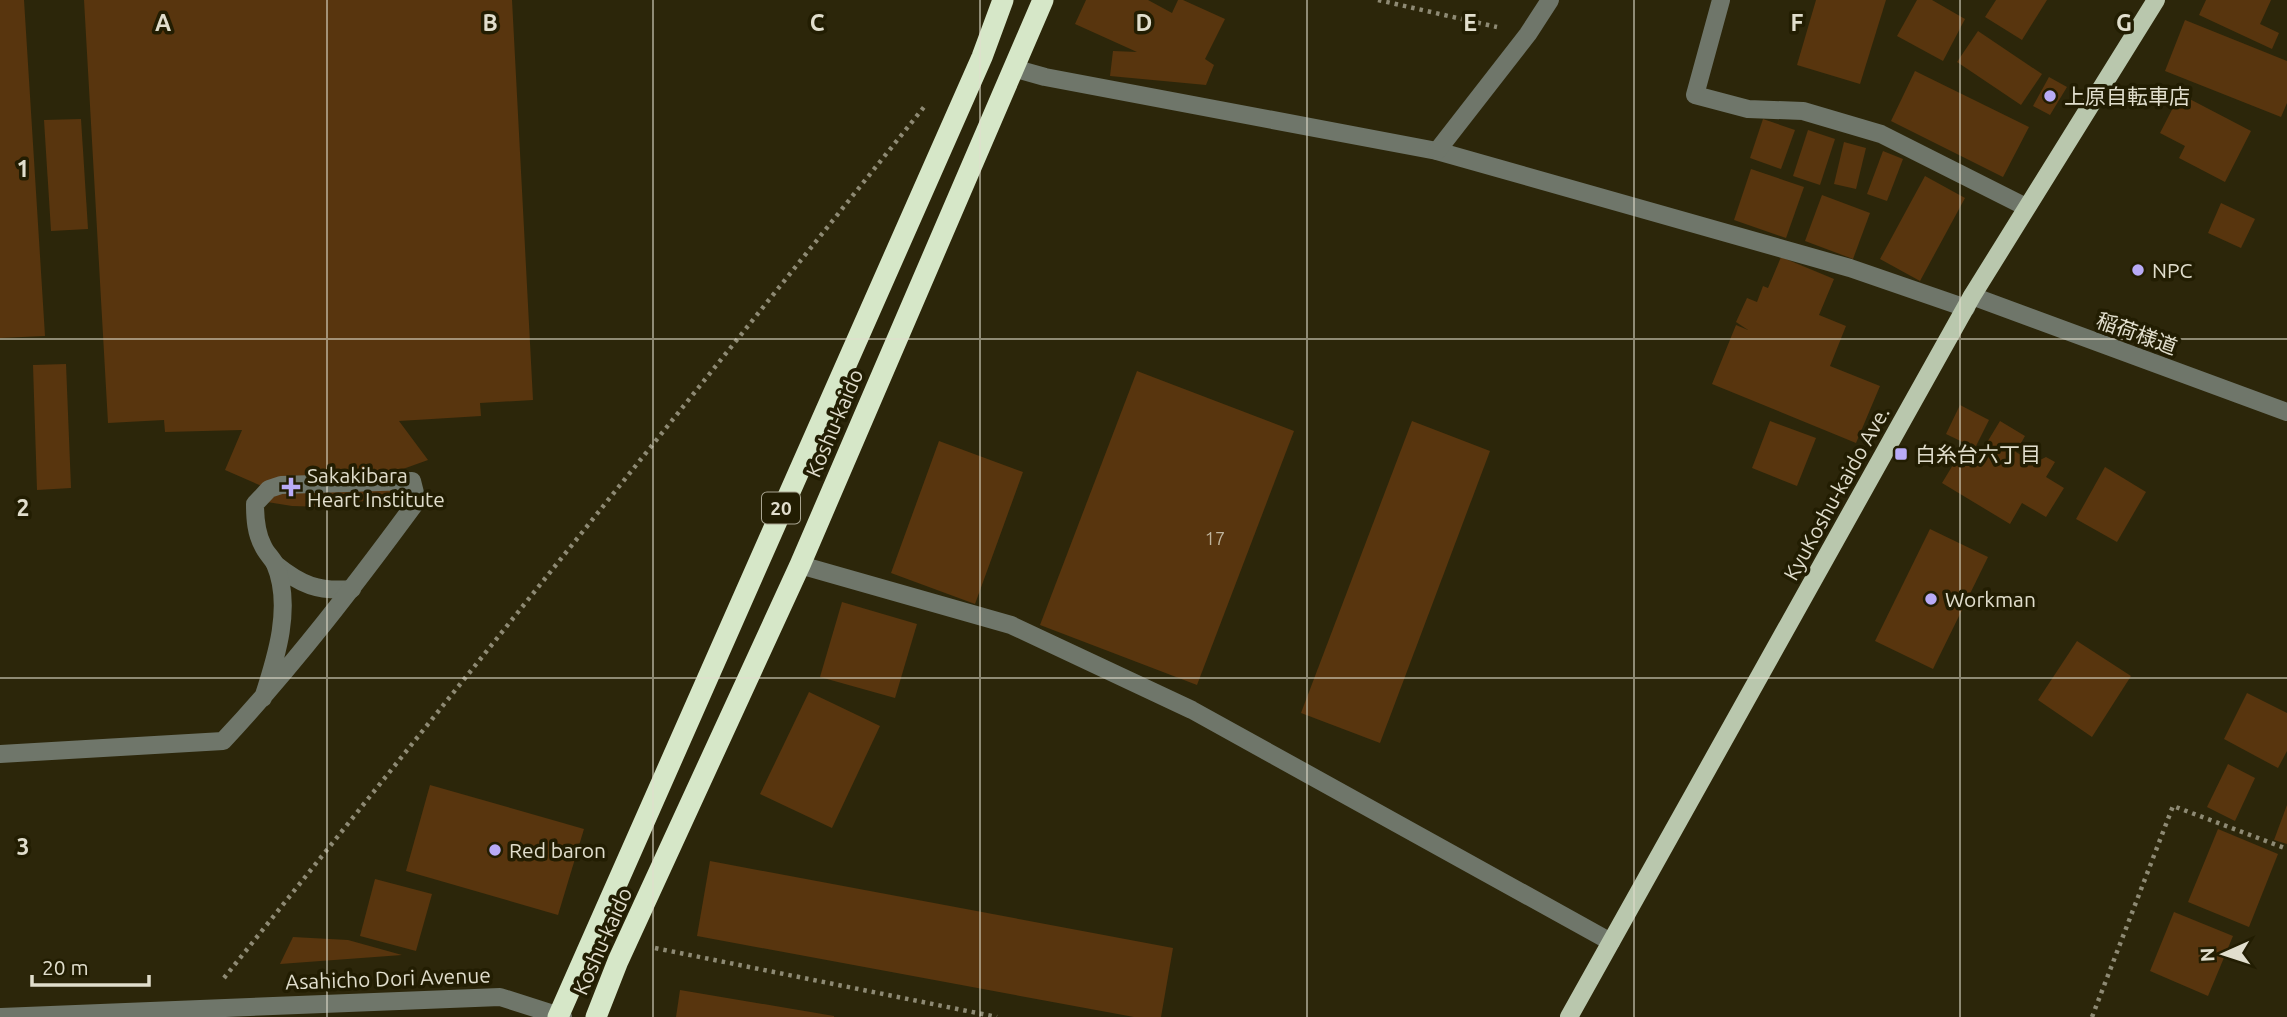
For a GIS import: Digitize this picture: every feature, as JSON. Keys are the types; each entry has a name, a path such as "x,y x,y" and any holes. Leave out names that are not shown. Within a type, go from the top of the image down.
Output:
{"highway":[{"name":"Koshu-kaido","path":"560,1017 982,57 1003,0"},
{"name":"Koshu-kaido","path":"596,1017 627,943 800,565 1043,0"}],"main road":[{"name":"KyuKoshu-kaido Ave.","path":"1569,1017 1969,302 2156,0"}],"street":[{"path":"1437,150 1528,34 1550,0"},
{"path":"1721,0 1695,95 1748,109 1803,111 1881,134 2026,207"},
{"name":"稲荷様道","path":"1013,68 1045,77 1437,150 1969,302 2287,412"},
{"path":"0,754 223,741 263,698 352,589 417,501 412,481 281,485 269,489 255,504 255,524 263,547 275,564 298,582 330,591 352,589"},
{"path":"263,698 275,659 280,629 282,597 275,564"},
{"path":"800,565 1023,630 1192,710 1611,942"},
{"name":"Asahicho Dori Avenue","path":"1,1017 159,1013 200,1007 500,997 560,1017"}],"path":[{"path":"1378,0 1528,34"},
{"path":"200,1007 928,102"},
{"path":"2092,1017 2173,806 2287,849"},
{"path":"627,943 997,1017"}],"building":[{"path":"0,0 24,0 45,336 0,338"},
{"path":"84,0 512,0 533,400 480,403 481,416 399,421 428,460 389,474 396,496 325,507 261,501 264,487 225,470 242,430 165,432 164,420 108,423"},
{"path":"1086,0 1148,0 1172,13 1178,0 1183,0 1225,19 1205,59 1214,65 1206,85 1110,76 1113,51 1137,52 1075,24"},
{"path":"1816,0 1886,0 1860,84 1797,65"},
{"path":"1917,0 1932,0 1965,19 1943,61 1897,36"},
{"path":"1996,0 2047,0 2022,40 1985,17"},
{"path":"2206,0 2271,0 2260,24 2279,33 2272,49 2199,15"},
{"path":"2185,20 2287,61 2287,103 2281,117 2165,71"},
{"path":"1978,31 2042,74 2021,105 1957,62"},
{"path":"1915,71 2029,127 2003,177 1891,121"},
{"name":"上原自転車店","path":"2049,77 2067,87 2050,115 2033,106"},
{"path":"2180,94 2251,131 2225,182 2179,158 2185,146 2160,133"},
{"path":"81,119 88,229 51,231 44,120"},
{"path":"1763,119 1795,130 1781,169 1750,158"},
{"path":"1808,130 1835,139 1820,185 1793,176"},
{"path":"1844,142 1866,148 1856,189 1834,184"},
{"path":"1883,151 1903,159 1887,201 1867,194"},
{"path":"1751,169 1804,187 1786,238 1734,220"},
{"path":"1925,176 1965,198 1920,281 1880,259"},
{"path":"1822,195 1870,213 1853,259 1805,241"},
{"path":"2221,203 2255,219 2241,248 2208,233"},
{"path":"1781,257 1834,279 1819,315 1846,326 1830,366 1880,386 1856,443 1712,384 1736,325 1748,330 1736,322 1747,298 1757,302 1763,286 1768,288"},
{"path":"66,364 71,488 37,490 33,365"},
{"path":"1137,371 1294,431 1197,685 1040,625"},
{"path":"1960,405 1989,420 1975,448 1946,434"},
{"path":"1412,421 1490,451 1380,743 1301,713"},
{"path":"1770,421 1816,438 1797,486 1752,468"},
{"path":"2000,421 2025,436 2016,452 2034,463 2046,457 2055,462 2046,477 2064,488 2046,517 2022,503 2010,524 1942,483 1962,450 1977,459"},
{"path":"939,441 1023,472 975,604 891,573"},
{"path":"2105,467 2146,492 2117,542 2076,519"},
{"name":"Workman","path":"1930,529 1988,557 1933,669 1875,641"},
{"path":"842,602 917,624 895,698 820,677"},
{"path":"2077,641 2131,676 2092,737 2038,700"},
{"path":"809,692 880,726 832,828 760,794"},
{"path":"2247,693 2287,713 2287,751 2278,768 2224,739"},
{"path":"2228,764 2255,778 2235,821 2207,807"},
{"name":"Red baron","path":"430,785 584,829 558,915 406,871"},
{"path":"2287,805 2287,844 2274,840"},
{"path":"2218,829 2278,854 2249,927 2188,902"},
{"path":"710,861 1173,948 1161,1017 1134,1017 697,936"},
{"path":"375,879 432,894 416,951 360,936"},
{"path":"2174,912 2233,936 2208,996 2150,971"},
{"path":"293,937 348,940 402,955 280,964"},
{"path":"680,990 834,1016 834,1017 676,1017"}],"place":[{"name":"上原自転車店","path":"2050,96"},
{"name":"NPC","path":"2138,270"},
{"name":"白糸台六丁目","path":"1901,454"},
{"name":"Sakakibara Heart Institute","path":"291,487"},
{"name":"Workman","path":"1931,599"},
{"name":"Red baron","path":"495,850"}]}
